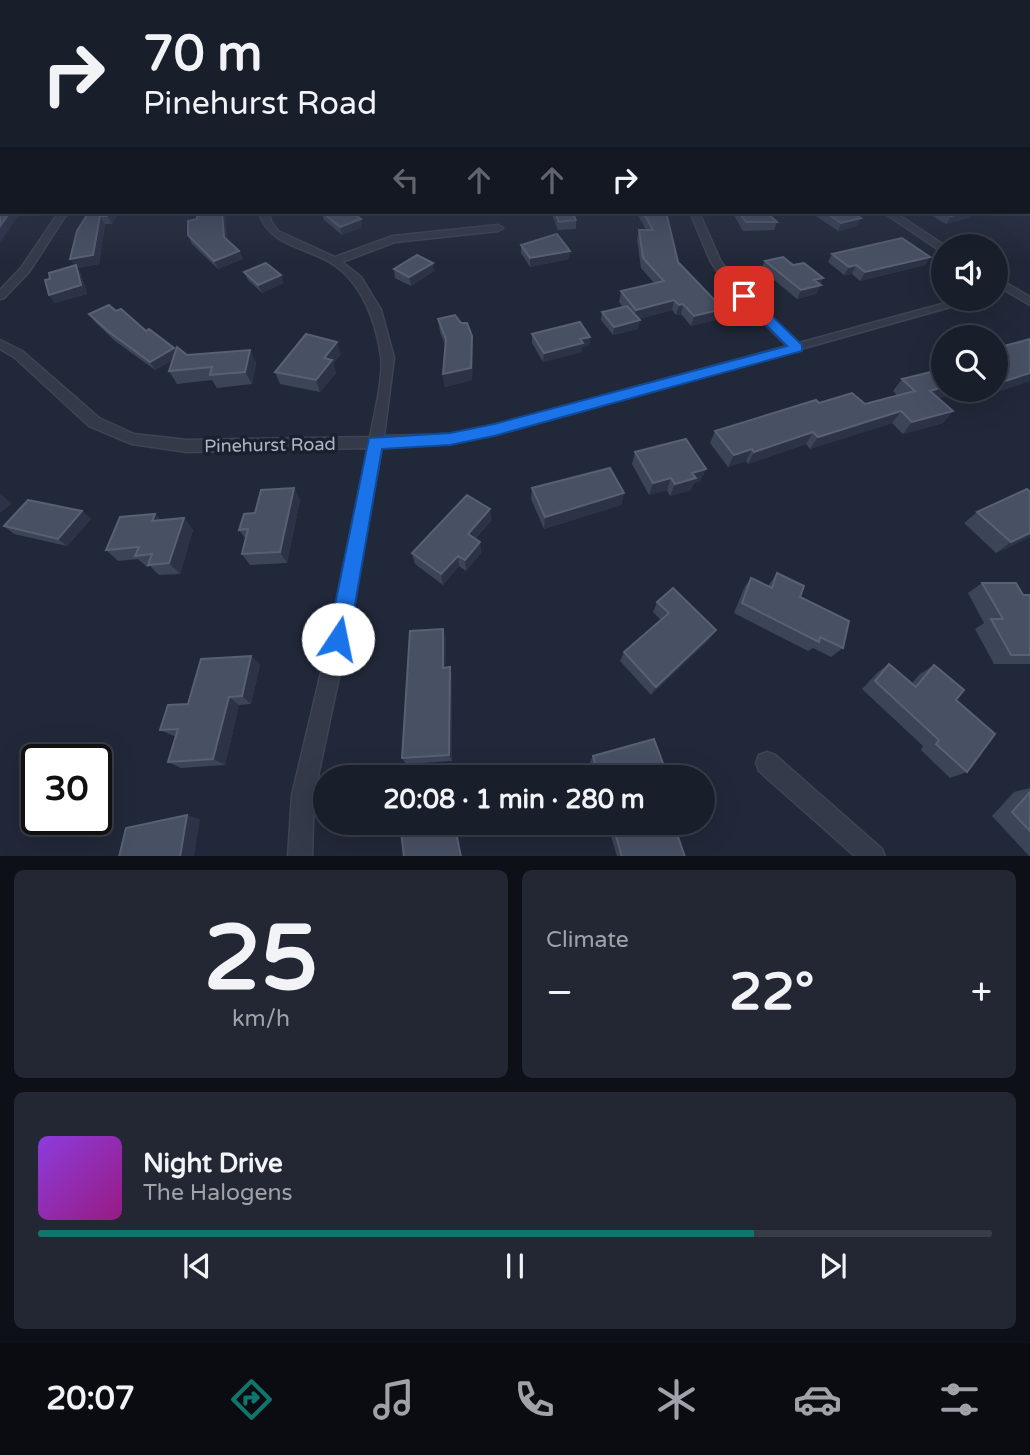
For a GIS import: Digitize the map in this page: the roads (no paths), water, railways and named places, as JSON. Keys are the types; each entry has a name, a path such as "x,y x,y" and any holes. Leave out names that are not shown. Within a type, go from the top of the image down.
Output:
{"street":[{"path":"0,296 25,270 62,214"},
{"path":"264,214 267,224 275,233 335,261 357,279 375,310 388,358 381,415 338,639 303,794 300,856"},
{"path":"696,214 704,228 714,260 726,278 797,348"},
{"path":"891,214 931,240"},
{"path":"335,261 393,239 499,228"},
{"path":"1010,289 1030,302"},
{"name":"Pinehurst Road","path":"0,344 18,354 94,422 132,439 187,446 375,443 450,439 494,430 931,311"},
{"path":"767,763 874,856"}]}
